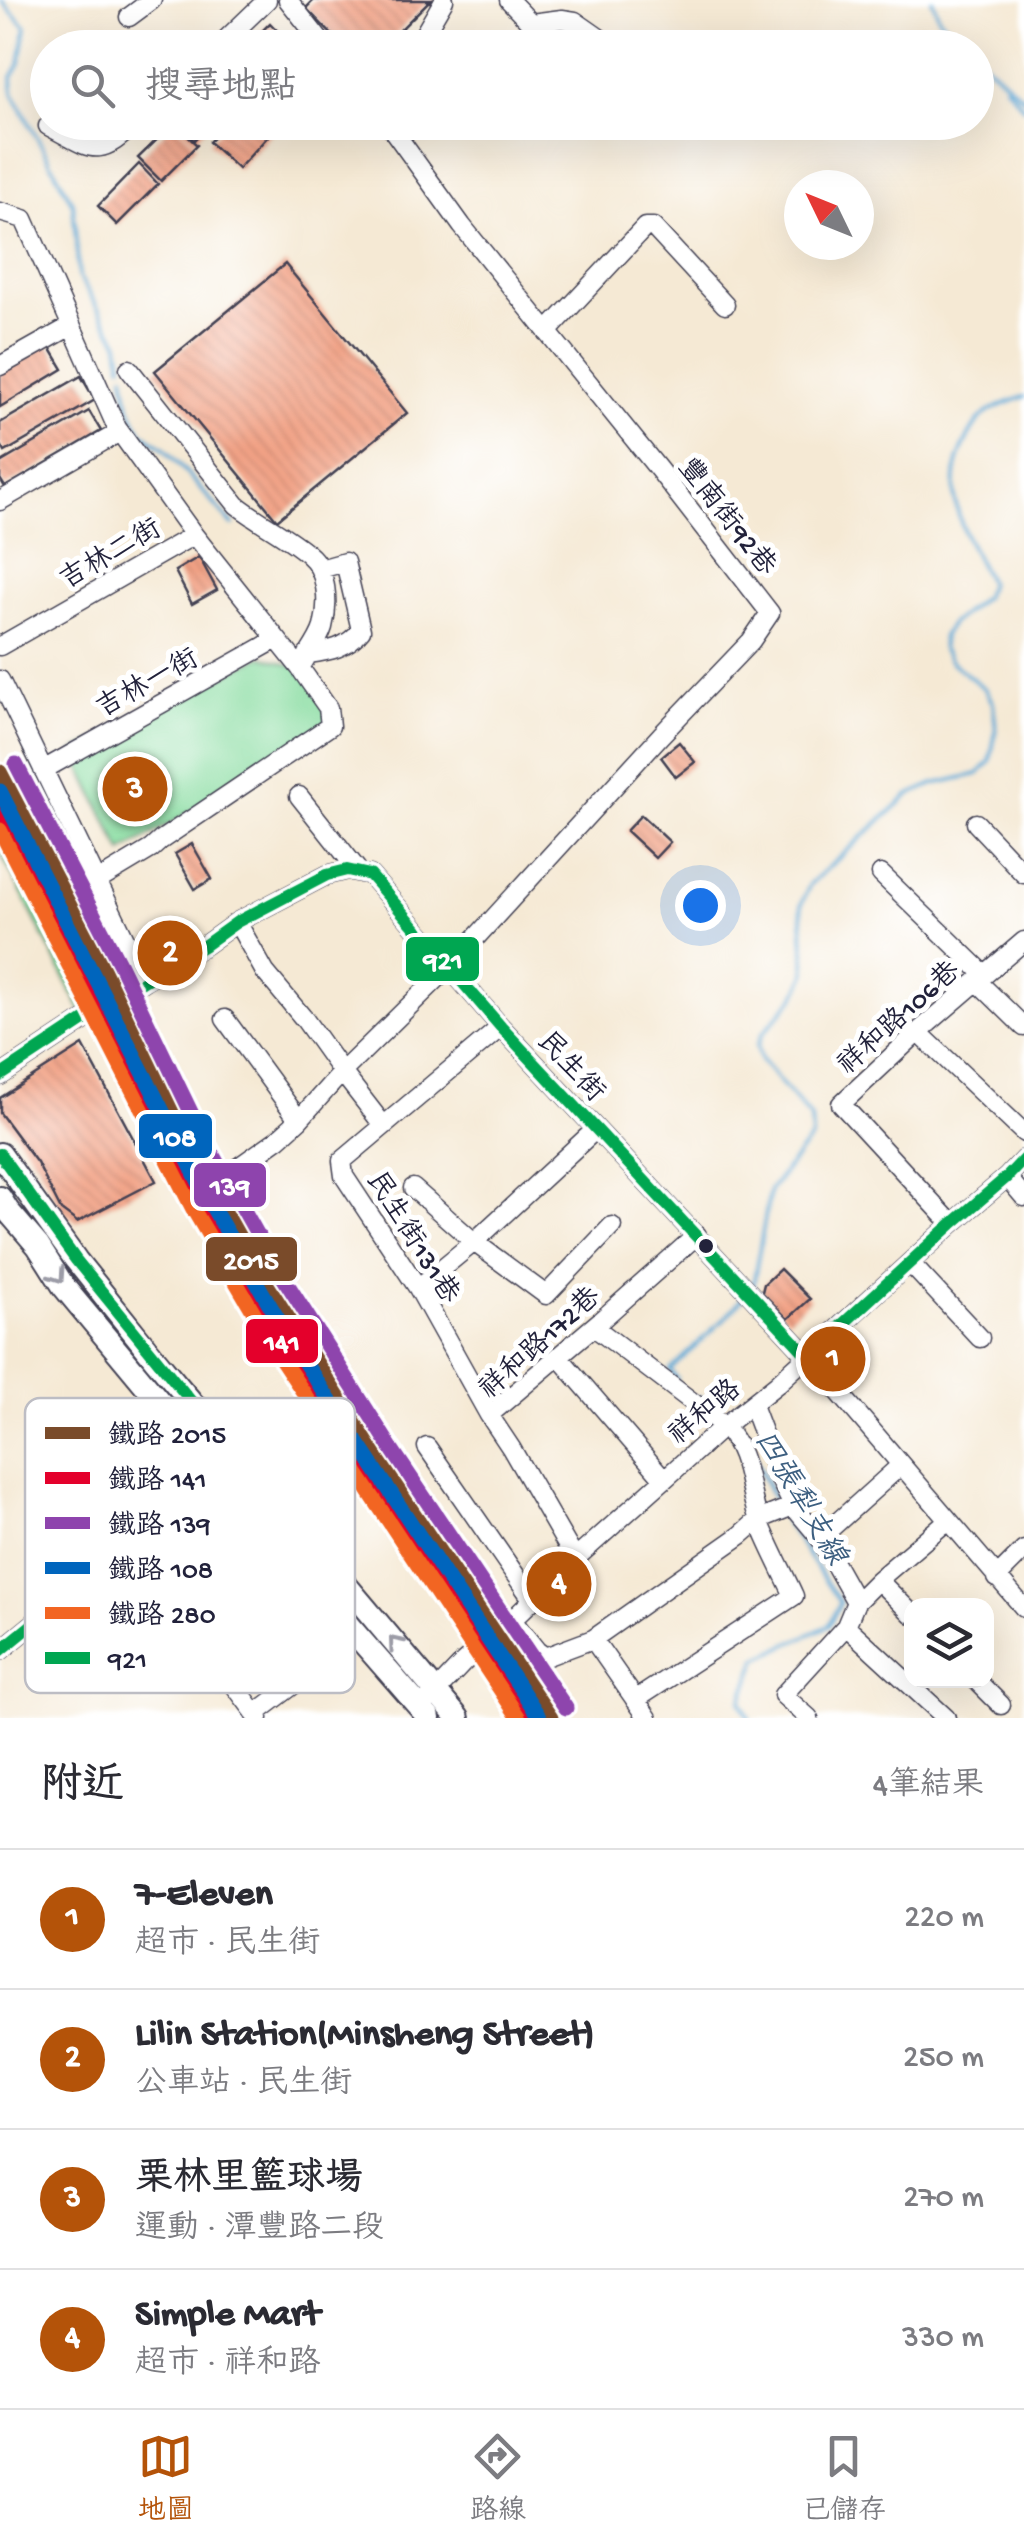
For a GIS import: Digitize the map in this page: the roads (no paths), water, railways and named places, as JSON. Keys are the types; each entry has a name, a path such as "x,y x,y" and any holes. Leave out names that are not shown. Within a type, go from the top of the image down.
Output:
{"main road":[{"path":"0,1154 76,1260 188,1398"},
{"path":"0,1198 64,1287 156,1398"},
{"path":"355,1610 429,1706"},
{"path":"355,1633 429,1706 458,1718"}],"street":[{"path":"130,17 152,0"},
{"path":"236,30 267,0"},
{"path":"288,0 312,30"},
{"path":"426,30 444,0"},
{"path":"509,0 531,23 562,19 576,21 587,30"},
{"path":"75,140 102,148 117,140"},
{"name":"豐南街92巷","path":"400,140 462,226 770,614 751,641 450,967"},
{"path":"0,212 24,219 117,428 275,640 304,661 328,708 330,726 151,849 96,882"},
{"path":"548,332 645,226 653,227 725,305"},
{"path":"0,366 71,326"},
{"path":"129,370 238,505 310,555 320,569 326,594 322,628 304,661"},
{"path":"0,501 118,433 117,428"},
{"name":"吉林二街","path":"0,646 194,535"},
{"path":"304,661 352,641 361,630 344,562 320,569"},
{"name":"吉林一街","path":"43,770 275,640"},
{"path":"0,680 145,980"},
{"name":"民生街","path":"299,796 360,873 370,875 501,1027 808,1356 1024,1608"},
{"path":"976,823 1021,865"},
{"path":"0,1076 237,922 327,875 347,870 360,873"},
{"path":"881,874 1024,1027"},
{"path":"237,922 266,972 383,1125"},
{"name":"祥和路106巷","path":"952,1224 841,1104 1024,941"},
{"path":"230,1173 299,1120 342,1072 450,967"},
{"path":"225,1019 299,1120"},
{"name":"民生街131巷","path":"489,1415 418,1288 344,1176 342,1161 501,1027"},
{"path":"918,1032 1024,1133"},
{"path":"418,1288 596,1130"},
{"name":"祥和路","path":"429,1706 464,1662 575,1559 808,1356 1024,1159"},
{"path":"1007,1177 1024,1198"},
{"path":"413,1188 474,1242 546,1295 612,1226"},
{"name":"祥和路172巷","path":"575,1559 489,1415 697,1236"},
{"path":"910,1262 980,1338"},
{"path":"594,1327 735,1438 758,1520 794,1596 635,1700"},
{"path":"559,1357 664,1479"},
{"path":"752,1405 779,1478 785,1508 820,1538 856,1602"},
{"path":"427,1447 532,1599"},
{"path":"820,1538 900,1465"},
{"path":"512,1620 545,1657 593,1639 758,1520 785,1508"},
{"path":"809,1718 783,1695 846,1626 856,1602 947,1521"},
{"path":"996,1578 1024,1550"},
{"path":"878,1580 904,1606"},
{"path":"846,1626 946,1718"},
{"path":"0,1651 25,1631"},
{"path":"593,1639 648,1718"},
{"path":"983,1688 1000,1706"},
{"path":"240,1693 257,1716 286,1693"}],"waterway":[{"path":"1,0 26,27 20,63 12,77 13,93 30,124"},
{"path":"932,0 940,19 951,30"},
{"name":"四張犁支線","path":"994,71 1024,98"},
{"name":"四張犁支線","path":"1005,85 1024,108"},
{"path":"38,140 73,204 79,277 119,343 122,365"},
{"path":"124,375 129,406 141,432 164,448 233,525"},
{"name":"四張犁支線","path":"753,1285 770,1190 812,1137 811,1118 761,1060 757,1046 763,1033 795,997 806,974 801,905 810,884 909,795 934,784 978,774 990,762 996,730 993,703 985,689 950,661 942,648 943,635 984,597 989,583 960,519 954,485 962,450 979,420 1024,397"},
{"name":"四張犁支線","path":"677,1379 670,1370 744,1296"},
{"name":"四張犁支線","path":"700,1397 724,1415"},
{"name":"四張犁支線","path":"740,1434 777,1505"},
{"name":"四張犁支線","path":"749,1718 741,1702 758,1658 828,1626 840,1603 783,1518"}],"rail line":[{"name":"139","path":"16,764 205,1141 269,1255 393,1451 566,1708"},
{"name":"2015","path":"0,772 104,971 189,1148 254,1264 339,1398"},
{"name":"108","path":"0,791 208,1200 328,1398"},
{"name":"141","path":"0,810 174,1157 239,1273 318,1398"},
{"name":"280","path":"0,830 193,1209 307,1398"},
{"name":"2015","path":"355,1424 551,1718"},
{"name":"108","path":"355,1439 540,1718"},
{"name":"141","path":"355,1457 530,1718"},
{"name":"280","path":"355,1470 519,1718"}],"place":[{"name":"栗林里籃球場","path":"135,789"},
{"name":"Lilin Station(Minsheng Street)","path":"170,953"},
{"name":"7-Eleven","path":"833,1359"},
{"name":"Simple Mart","path":"559,1584"}]}
